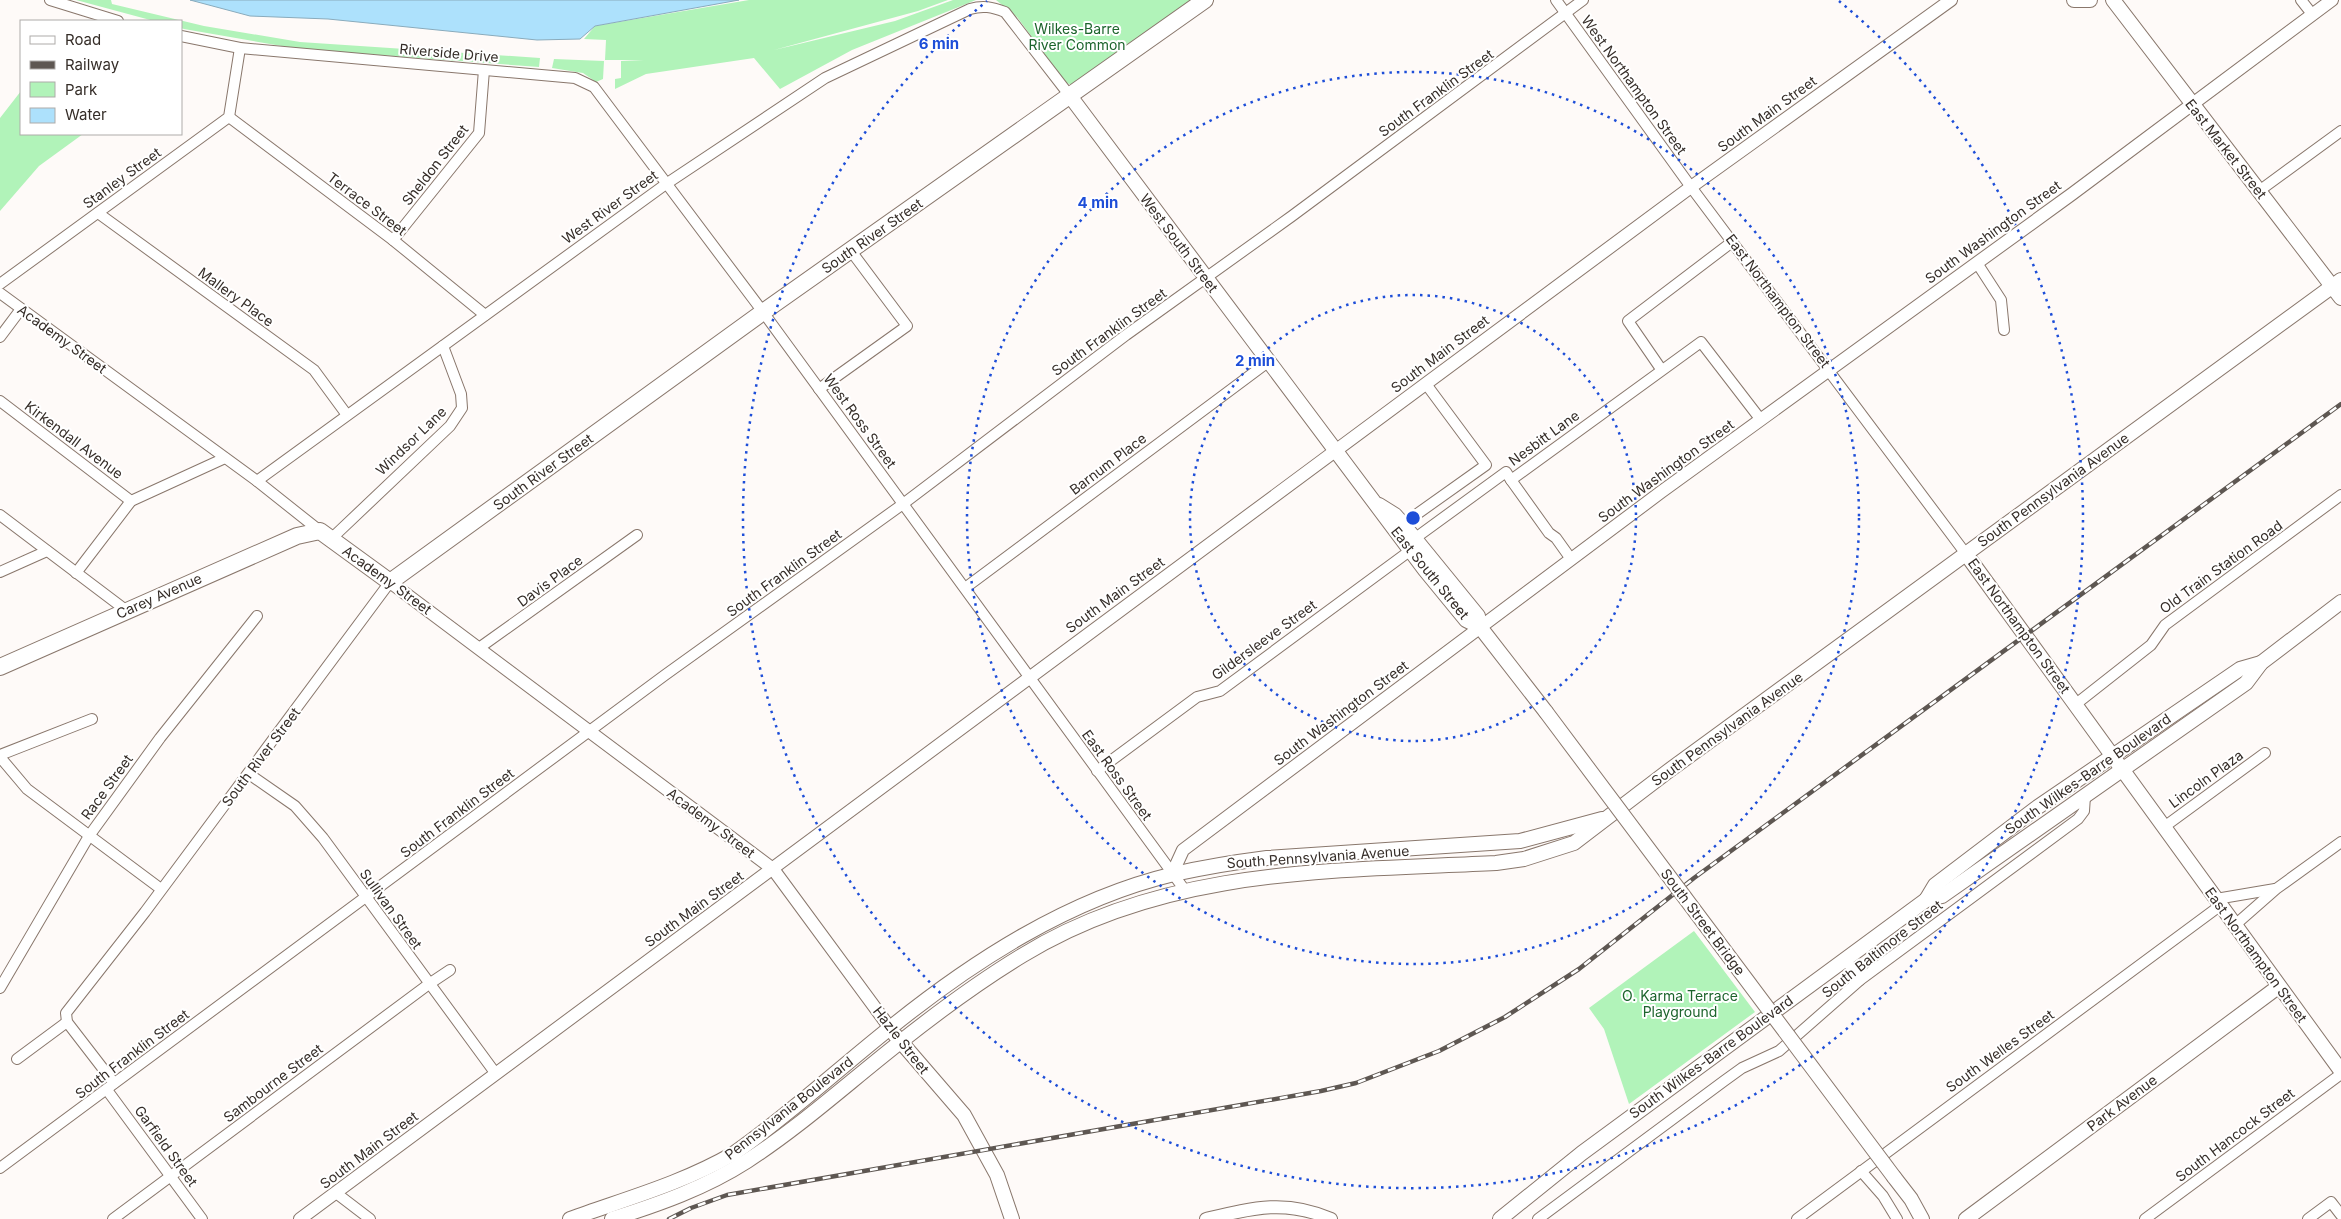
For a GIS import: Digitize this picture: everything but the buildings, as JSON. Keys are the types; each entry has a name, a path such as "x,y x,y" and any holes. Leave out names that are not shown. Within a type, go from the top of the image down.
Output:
{"main road":[{"name":"South River Street","path":"390,582 764,312 1205,0"},
{"path":"2074,0 2090,0"},
{"name":"East Market Street","path":"2113,0 2190,104 2259,191 2337,283 2341,298"},
{"name":"West South Street","path":"1070,96 1335,451"},
{"name":"South Pennsylvania Avenue","path":"900,1042 1025,954 1086,923 1184,889 1286,874 1496,863 1524,859 1574,843 1605,818 2337,283"},
{"name":"East South Street","path":"1335,451 1378,505 1478,616 1480,628"},
{"name":"East South Street","path":"1378,505 1395,515 1403,524 1413,544"},
{"name":"Academy Street","path":"326,535 390,582"},
{"name":"Carey Avenue","path":"0,667 297,536 326,535"},
{"name":"East Northampton Street","path":"1966,554 2341,1072"},
{"name":"South Wilkes-Barre Boulevard","path":"1926,900 1935,885 1999,835 2240,670 2260,663 2341,602"},
{"name":"South Street Bridge","path":"1480,628 1546,712 1911,1199 1922,1219"},
{"name":"South Wilkes-Barre Boulevard","path":"1500,1219 1582,1153 1926,900 1942,896 2246,683 2260,663"},
{"name":"South Pennsylvania Avenue","path":"890,1028 994,953 1061,915 1114,893 1172,874 1268,858 1520,842 1605,818"},
{"name":"Park Avenue","path":"1966,1219 2278,987"},
{"name":"Hazle Street","path":"890,1028 964,1115 998,1175 1012,1219"},
{"name":"Pennsylvania Boulevard","path":"570,1219 664,1188 709,1168 733,1154 762,1133 890,1028"},
{"name":"Pennsylvania Boulevard","path":"612,1219 657,1204 706,1184 746,1162 798,1125 900,1042"}],"street":[{"path":"50,0 97,19"},
{"name":"West Northampton Street","path":"1556,0 1691,187"},
{"name":"South Franklin Street","path":"0,1168 703,647 903,504 1126,335 1583,0"},
{"name":"South Main Street","path":"300,1219 1691,187 1951,0"},
{"path":"2301,0 2312,14"},
{"name":"South Washington Street","path":"1172,874 1183,850 1571,559 1977,263 2332,0"},
{"name":"West River Street","path":"257,481 666,184 825,78 970,9 992,7 1005,12"},
{"name":"West South Street","path":"1005,12 1070,96"},
{"name":"Riverside Drive","path":"182,36 240,48 575,78 594,87 666,184"},
{"path":"229,117 240,48"},
{"name":"Sheldon Street","path":"393,240 479,133 484,70"},
{"name":"Stanley Street","path":"0,284 229,117"},
{"name":"Terrace Street","path":"229,117 393,240 485,315"},
{"path":"2259,191 2341,131"},
{"name":"West Ross Street","path":"666,184 764,312 1030,677"},
{"name":"East Northampton Street","path":"1691,187 1830,370 1966,554"},
{"name":"Mallery Place","path":"98,213 314,370 347,415"},
{"path":"1661,369 1628,321 1732,242"},
{"path":"820,389 907,326 851,251"},
{"path":"1977,263 2001,300 2004,330"},
{"name":"Academy Street","path":"0,293 257,481 326,535"},
{"path":"0,337 21,309"},
{"name":"Nesbitt Lane","path":"1413,544 1506,472 1511,480 1661,369 1701,342 1761,420"},
{"name":"Windsor Lane","path":"326,535 450,426 462,408 461,394 442,346"},
{"name":"Barnum Place","path":"965,588 1268,362"},
{"path":"1403,524 1486,465 1426,384"},
{"name":"Kirkendall Avenue","path":"0,401 131,501"},
{"path":"76,573 131,501 225,458"},
{"path":"1511,480 1549,533 1556,538 1571,559"},
{"name":"Old Train Station Road","path":"2076,704 2151,645 2165,625 2341,495"},
{"path":"0,515 127,611"},
{"name":"Davis Place","path":"479,648 637,535"},
{"name":"Gildersleeve Street","path":"1097,771 1197,697 1220,690 1413,544"},
{"path":"0,572 47,551"},
{"name":"Academy Street","path":"390,582 773,869"},
{"name":"South River Street","path":"67,1022 66,1013 249,774 390,582"},
{"name":"Race Street","path":"0,988 89,836 160,738 257,616"},
{"name":"East Ross Street","path":"1030,677 1184,889"},
{"path":"92,719 0,756 27,789 161,889"},
{"name":"Lincoln Plaza","path":"2164,827 2265,754"},
{"name":"Sullivan Street","path":"249,774 294,806 323,838 428,984 496,1074"},
{"name":"South Baltimore Street","path":"1538,1219 1724,1080 1742,1068 1779,1051 1860,980 2078,818 2084,811 2085,796"},
{"path":"2022,839 2028,857"},
{"path":"2235,925 2276,889 2341,842"},
{"name":"Hazle Street","path":"773,869 890,1028"},
{"path":"2218,902 2276,889"},
{"name":"South Welles Street","path":"1797,1219 2218,902"},
{"path":"1845,959 1860,980"},
{"name":"Sambourne Street","path":"113,1219 428,984 450,970"},
{"path":"17,1059 67,1022 110,1087"},
{"name":"South Hancock Street","path":"2145,1219 2341,1072"},
{"name":"Garfield Street","path":"110,1087 170,1176 202,1219"},
{"path":"1861,1171 1883,1196 1897,1219"},
{"path":"336,1194 370,1219"},
{"path":"2308,1219 2331,1202 2341,1215"},
{"path":"1206,1219 1252,1208 1276,1206 1298,1208 1331,1219"}],"green space":[{"path":"76,0 111,0 112,4 179,20 150,20"},
{"path":"749,0 948,0 918,11 774,50 895,21 953,0 976,0 852,50 780,89 754,58 646,74 615,89 615,79 621,78 621,61 644,60 605,60 606,40 584,39 595,26"},
{"name":"Wilkes-Barre River Common","path":"996,0 1194,0 1073,85 1066,83 1017,17"},
{"path":"182,21 300,42 540,58 539,67 299,49 182,28"},
{"path":"554,59 604,61 603,79 596,82 583,73 552,68"},
{"path":"20,92 20,135 82,135 39,166 0,211 0,118"},
{"name":"O. Karma Terrace Playground","path":"1694,931 1755,1012 1629,1104 1604,1029 1589,1008"}],"water":[{"path":"190,0 739,0 595,26 580,39 537,40 328,19 250,16"}],"railway":[{"path":"669,1219 691,1208 727,1195 1321,1091 1356,1083 1439,1051 1505,1017 1579,969 1694,878 2341,404"}]}
